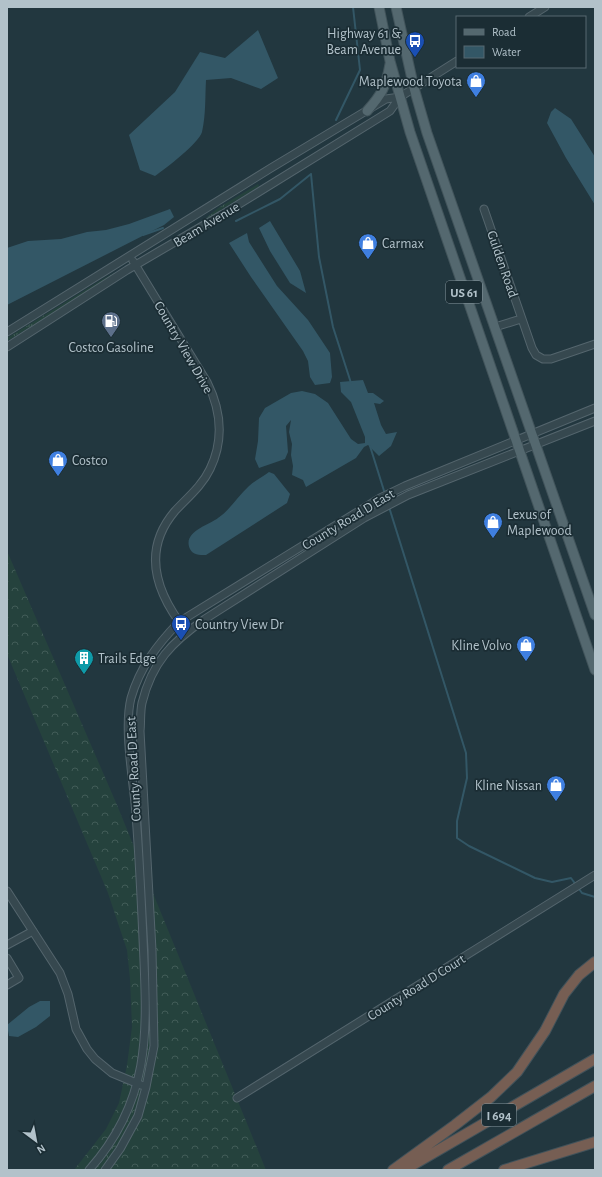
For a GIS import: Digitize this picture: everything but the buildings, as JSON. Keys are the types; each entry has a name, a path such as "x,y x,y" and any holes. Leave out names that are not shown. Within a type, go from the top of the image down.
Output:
{"highway":[{"path":"393,1170 456,1125 485,1102 517,1072 544,1031 564,994 579,975 595,962"},
{"path":"579,975 595,967"},
{"name":"I 694","path":"404,1170 594,1060"},
{"name":"I 694","path":"448,1170 595,1086"},
{"path":"504,1170 595,1142"}],"main road":[{"name":"US 61","path":"379,7 390,61 410,132 595,670"},
{"name":"US 61","path":"396,7 414,88 427,133 595,615"},
{"path":"367,111 383,90 387,80 390,61"}],"street":[{"path":"531,16 545,7"},
{"name":"Beam Avenue","path":"7,347 135,265 223,214 390,111 400,97 456,62"},
{"name":"Beam Avenue","path":"7,332 271,168 386,99 400,97"},
{"name":"Gulden Road","path":"484,209 521,319 536,355 551,359 595,344"},
{"name":"Country View Drive","path":"130,256 207,382 213,394 220,422 220,437 210,470 199,486 164,525 158,540 155,559 156,575 160,590 179,622 187,632"},
{"path":"495,327 521,319"},
{"name":"County Road D East","path":"90,1170 104,1154 120,1129 141,1071 145,1031 145,994 138,847 128,730 131,700 138,676 146,661 162,640 179,622 380,498 405,486 595,408"},
{"name":"County Road D East","path":"105,1170 120,1149 138,1116 146,1087 154,1046 152,950 140,731 141,711 144,697 156,667 168,650 187,632 205,619 384,507 419,490 595,421"},
{"name":"County Road D Court","path":"236,1098 595,876"},
{"path":"7,891 10,900 33,931 60,973 68,994 73,1021 87,1049 95,1059 112,1073 146,1087"},
{"path":"7,946 33,931"},
{"path":"7,958 19,978 7,985"}],"green space":[{"path":"258,184 258,187 205,219 218,208"},
{"path":"116,272 117,274 7,341 7,338"},
{"path":"7,551 117,805 266,1170 74,1170 106,1129 119,1103 127,1065 132,1027 127,950 108,893 7,654"}],"water":[{"path":"258,30 278,78 261,89 231,78 206,80 204,119 200,137 181,156 155,176 140,170 129,135 175,92 200,52 225,58"},
{"path":"555,108 571,119 595,157 595,205 566,158 547,123 551,112"},
{"path":"170,209 174,217 164,225 7,305 7,248 28,241 61,239 87,232 106,230 129,224"},
{"path":"270,221 300,271 306,293 290,283 270,251 259,228"},
{"path":"247,233 249,242 277,286 308,320 330,353 332,377 330,383 315,385 310,377 308,361 303,351 229,243"},
{"path":"363,380 368,393 373,393 384,401 380,404 374,403 381,425 386,434 397,432 391,446 379,456 368,445 364,447 356,458 306,487 303,480 292,475 292,444 289,432 291,420 286,426 288,452 285,459 259,468 255,459 258,441 259,418 265,408 291,393 302,391 315,394 328,403 351,439 358,444 365,443 365,437 351,402 341,392 340,382"},
{"path":"269,472 274,474 290,494 287,503 206,555 195,554 190,549 189,543 193,534 222,515 253,482"},
{"path":"40,1001 50,1001 50,1016 36,1027 18,1037 9,1036 7,1025 29,1007"}],"waterway":[{"path":"336,120 360,70 353,7"},
{"path":"311,174 319,257 333,327 351,383"},
{"path":"236,221 280,199 311,174"},
{"path":"143,235 163,228"},
{"path":"370,446 385,494"},
{"path":"389,507 466,753 467,778 457,821 457,838 469,846 535,878 552,882 571,878 582,893 595,897"}],"place":[{"name":"Highway 61 & Beam Avenue","path":"415,58"},
{"name":"Maplewood Toyota","path":"476,98"},
{"name":"Carmax","path":"368,260"},
{"name":"Costco Gasoline","path":"111,338"},
{"name":"Costco","path":"58,477"},
{"name":"Lexus of Maplewood","path":"493,539"},
{"name":"Country View Dr","path":"181,641"},
{"name":"Kline Volvo","path":"526,662"},
{"name":"Trails Edge","path":"84,675"},
{"name":"Kline Nissan","path":"556,802"}]}
